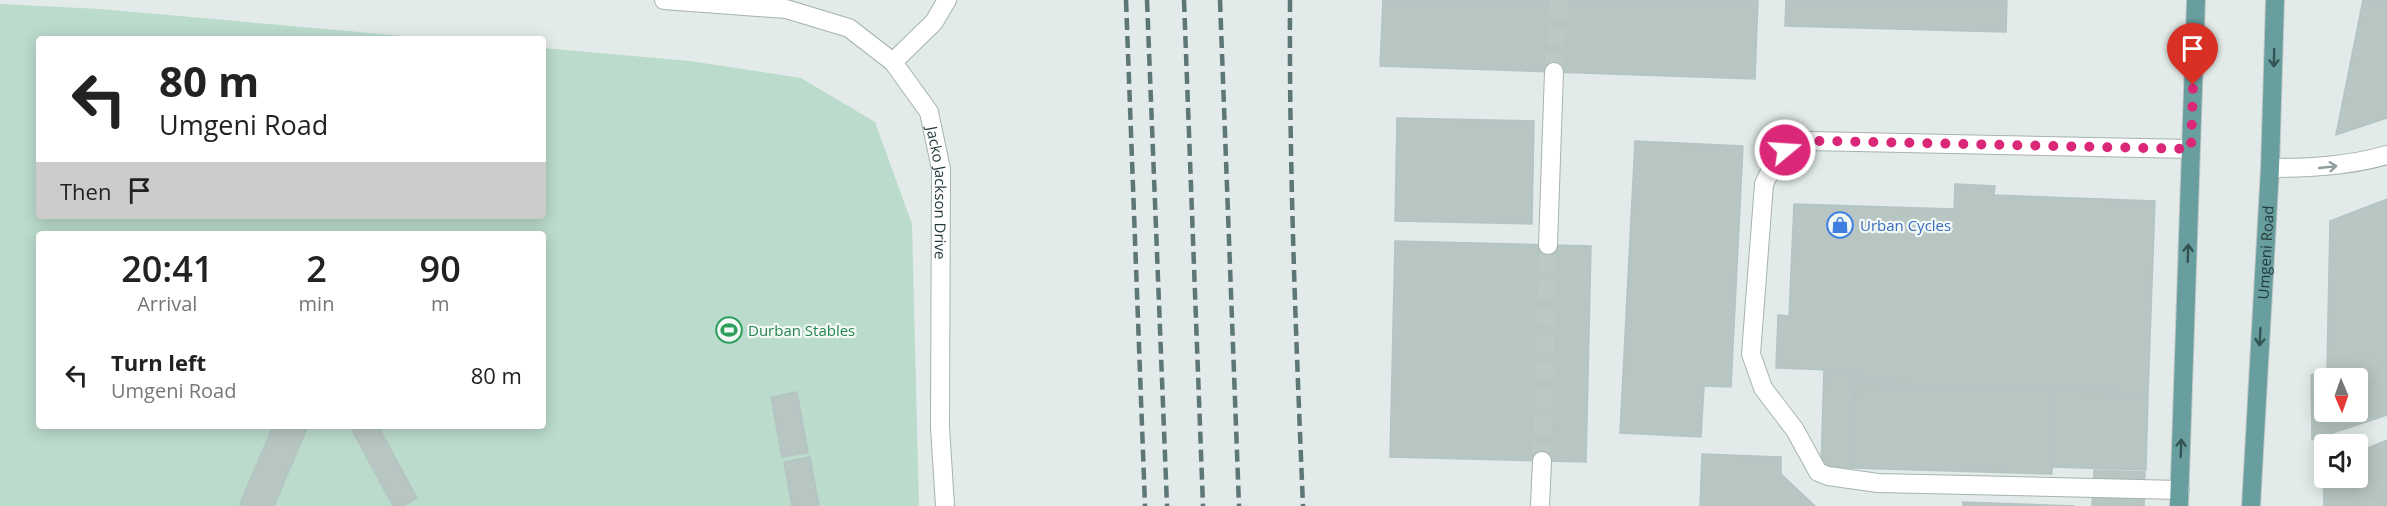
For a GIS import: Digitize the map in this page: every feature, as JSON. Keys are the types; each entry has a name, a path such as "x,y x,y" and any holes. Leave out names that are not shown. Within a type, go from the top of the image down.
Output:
{"main road":[{"path":"2180,498 2196,0"},
{"name":"Umgeni Road","path":"2251,506 2270,168 2275,0"}],"street":[{"name":"Jacko Jackson Drive","path":"664,0 786,9 849,28 893,62 928,112 941,169 939,427 945,506"},
{"path":"893,62 934,22 947,0"},
{"path":"1548,245 1554,72"},
{"path":"2180,498 1878,483 1828,476 1818,472 1795,429 1763,388 1751,354 1764,184 1773,165 1785,150 1809,141 2191,149"},
{"path":"2270,168 2322,168 2360,163 2387,155"},
{"path":"1540,506 1542,461"}],"green space":[{"name":"Durban Stables","path":"0,4 100,9 405,36 36,36 36,219 546,219 546,48 690,61 801,78 875,122 912,224 919,506 0,506"}],"building":[{"path":"1383,0 1758,0 1755,79 1380,66"},
{"path":"1786,0 2007,0 2006,32 1785,26"},
{"path":"2363,0 2387,0 2387,118 2336,135"},
{"path":"1397,118 1534,121 1532,224 1395,221"},
{"path":"1635,141 1743,146 1731,387 1704,386 1701,437 1620,433"},
{"path":"1955,184 1995,186 1994,195 2155,201 2148,394 1856,383 1856,371 1776,368 1778,315 1789,316 1794,204 1954,209"},
{"path":"2387,199 2387,415 2368,421 2368,368 2327,368 2330,221"},
{"path":"1395,241 1591,246 1586,462 1390,457"},
{"path":"1824,369 1855,371 1852,468 1821,467"},
{"path":"2314,374 2314,422 2366,422 2330,434 2314,434 2312,440 2311,375"},
{"path":"1856,383 2055,390 2052,474 1852,468"},
{"path":"2055,390 2148,394 2146,470 2052,467"},
{"path":"797,392 808,453 782,457 771,397"},
{"path":"272,429 307,429 274,506 240,504"},
{"path":"352,429 380,429 417,498 403,506 393,506"},
{"path":"2387,440 2387,506 2324,506 2324,488 2368,488 2368,448"},
{"path":"1702,454 1781,457 1781,474 1815,506 1700,506"},
{"path":"810,457 819,506 792,506 784,462"},
{"path":"2094,470 2145,472 2144,506 2092,506"},
{"path":"1963,502 2075,506 1963,506"}],"tunnel":[{"path":"1554,72 1559,0"},
{"path":"1542,461 1548,245"}],"railway":[{"path":"1126,0 1145,506"},
{"path":"1147,0 1167,506"},
{"path":"1184,0 1203,506"},
{"path":"1220,0 1239,506"},
{"path":"1290,0 1292,190 1303,506"}],"place":[{"name":"Urban Cycles","path":"1840,225"},
{"name":"Durban Stables","path":"729,330"}],"route":[{"path":"1785,150 1809,141 2191,149 2193,85"}]}
